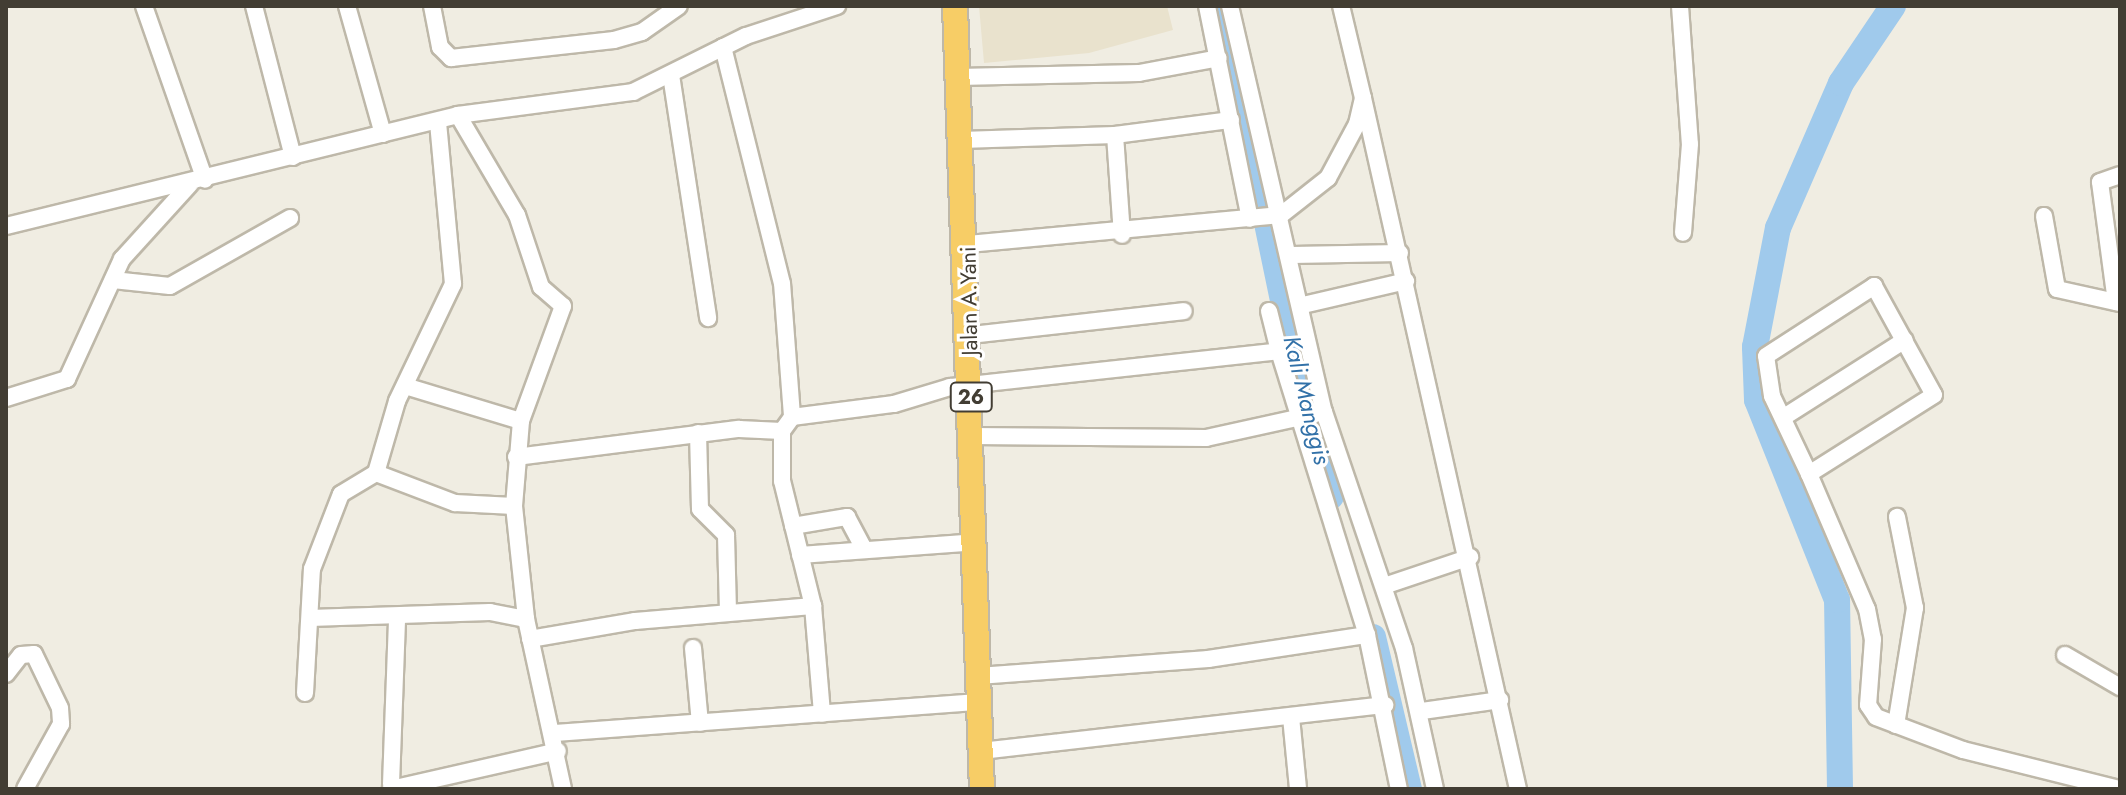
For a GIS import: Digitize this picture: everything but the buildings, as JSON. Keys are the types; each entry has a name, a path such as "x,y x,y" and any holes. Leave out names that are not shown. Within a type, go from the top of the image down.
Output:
{"highway":[{"name":"Jalan A.Yani","path":"955,6 968,244 982,789"}],"street":[{"path":"144,6 198,182"},
{"path":"254,6 293,157"},
{"path":"347,6 383,134"},
{"path":"432,6 440,47 451,58 614,40 642,32 679,6"},
{"path":"7,223 198,182 458,115 603,99 671,75 723,47 809,9 837,6"},
{"path":"1207,6 1253,219"},
{"path":"1230,6 1279,216 1292,255 1323,412 1384,586 1422,711 1435,789"},
{"path":"1341,6 1470,557 1518,789"},
{"path":"1680,6 1690,144 1683,233"},
{"path":"723,47 782,283 787,424 782,481 813,606 822,714"},
{"path":"958,77 1139,73 1219,58"},
{"path":"671,75 708,318"},
{"path":"968,244 1122,235 1279,216 1328,178 1363,98"},
{"path":"458,115 464,135 517,215 541,287 563,306 521,421 514,506 526,619 555,733 563,789"},
{"path":"961,140 1115,135 1231,120"},
{"path":"305,693 312,569 341,494 376,473 405,386 453,284 438,122"},
{"path":"1115,135 1122,235"},
{"path":"2044,216 2057,289 2118,302 2100,182 2120,175"},
{"path":"6,398 67,379 122,259 198,182"},
{"path":"113,280 170,286 290,218"},
{"path":"1292,255 1400,253"},
{"path":"1303,305 1406,281"},
{"path":"1809,474 1934,395 1881,291 1871,286 1772,348 1767,381 1867,609 1873,639 1868,705 1896,725 1963,750 2120,789"},
{"path":"971,335 1184,311"},
{"path":"1269,311 1297,422 1367,635 1385,705 1399,789"},
{"path":"1784,417 1905,340"},
{"path":"516,457 787,424 971,387 1279,351"},
{"path":"405,386 521,421"},
{"path":"971,436 1206,438 1297,422 1323,412"},
{"path":"698,433 700,509 726,535 728,610"},
{"path":"376,473 455,503 514,506"},
{"path":"793,526 847,517 862,545"},
{"path":"1896,725 1915,608 1897,517"},
{"path":"800,555 862,545 975,542"},
{"path":"1384,586 1470,557"},
{"path":"530,639 728,610 813,606"},
{"path":"310,618 397,619 490,612 526,619"},
{"path":"397,619 391,786 558,751"},
{"path":"978,676 1208,659 1367,635"},
{"path":"693,648 700,723"},
{"path":"6,674 21,655 34,654 60,708 61,724 25,789"},
{"path":"2065,655 2120,687"},
{"path":"1422,711 1500,700"},
{"path":"555,733 979,702"},
{"path":"981,751 1385,705"},
{"path":"1291,717 1298,789"}],"shaded area":[{"path":"979,6 1167,6 1173,30 1089,53 984,63"}],"waterway":[{"name":"Kali Manggis","path":"1222,6 1304,401 1331,496"},
{"path":"1840,789 1837,600 1757,400 1755,347 1778,228 1841,83 1893,6"},
{"name":"Kali Manggis","path":"1373,637 1409,789"}]}
